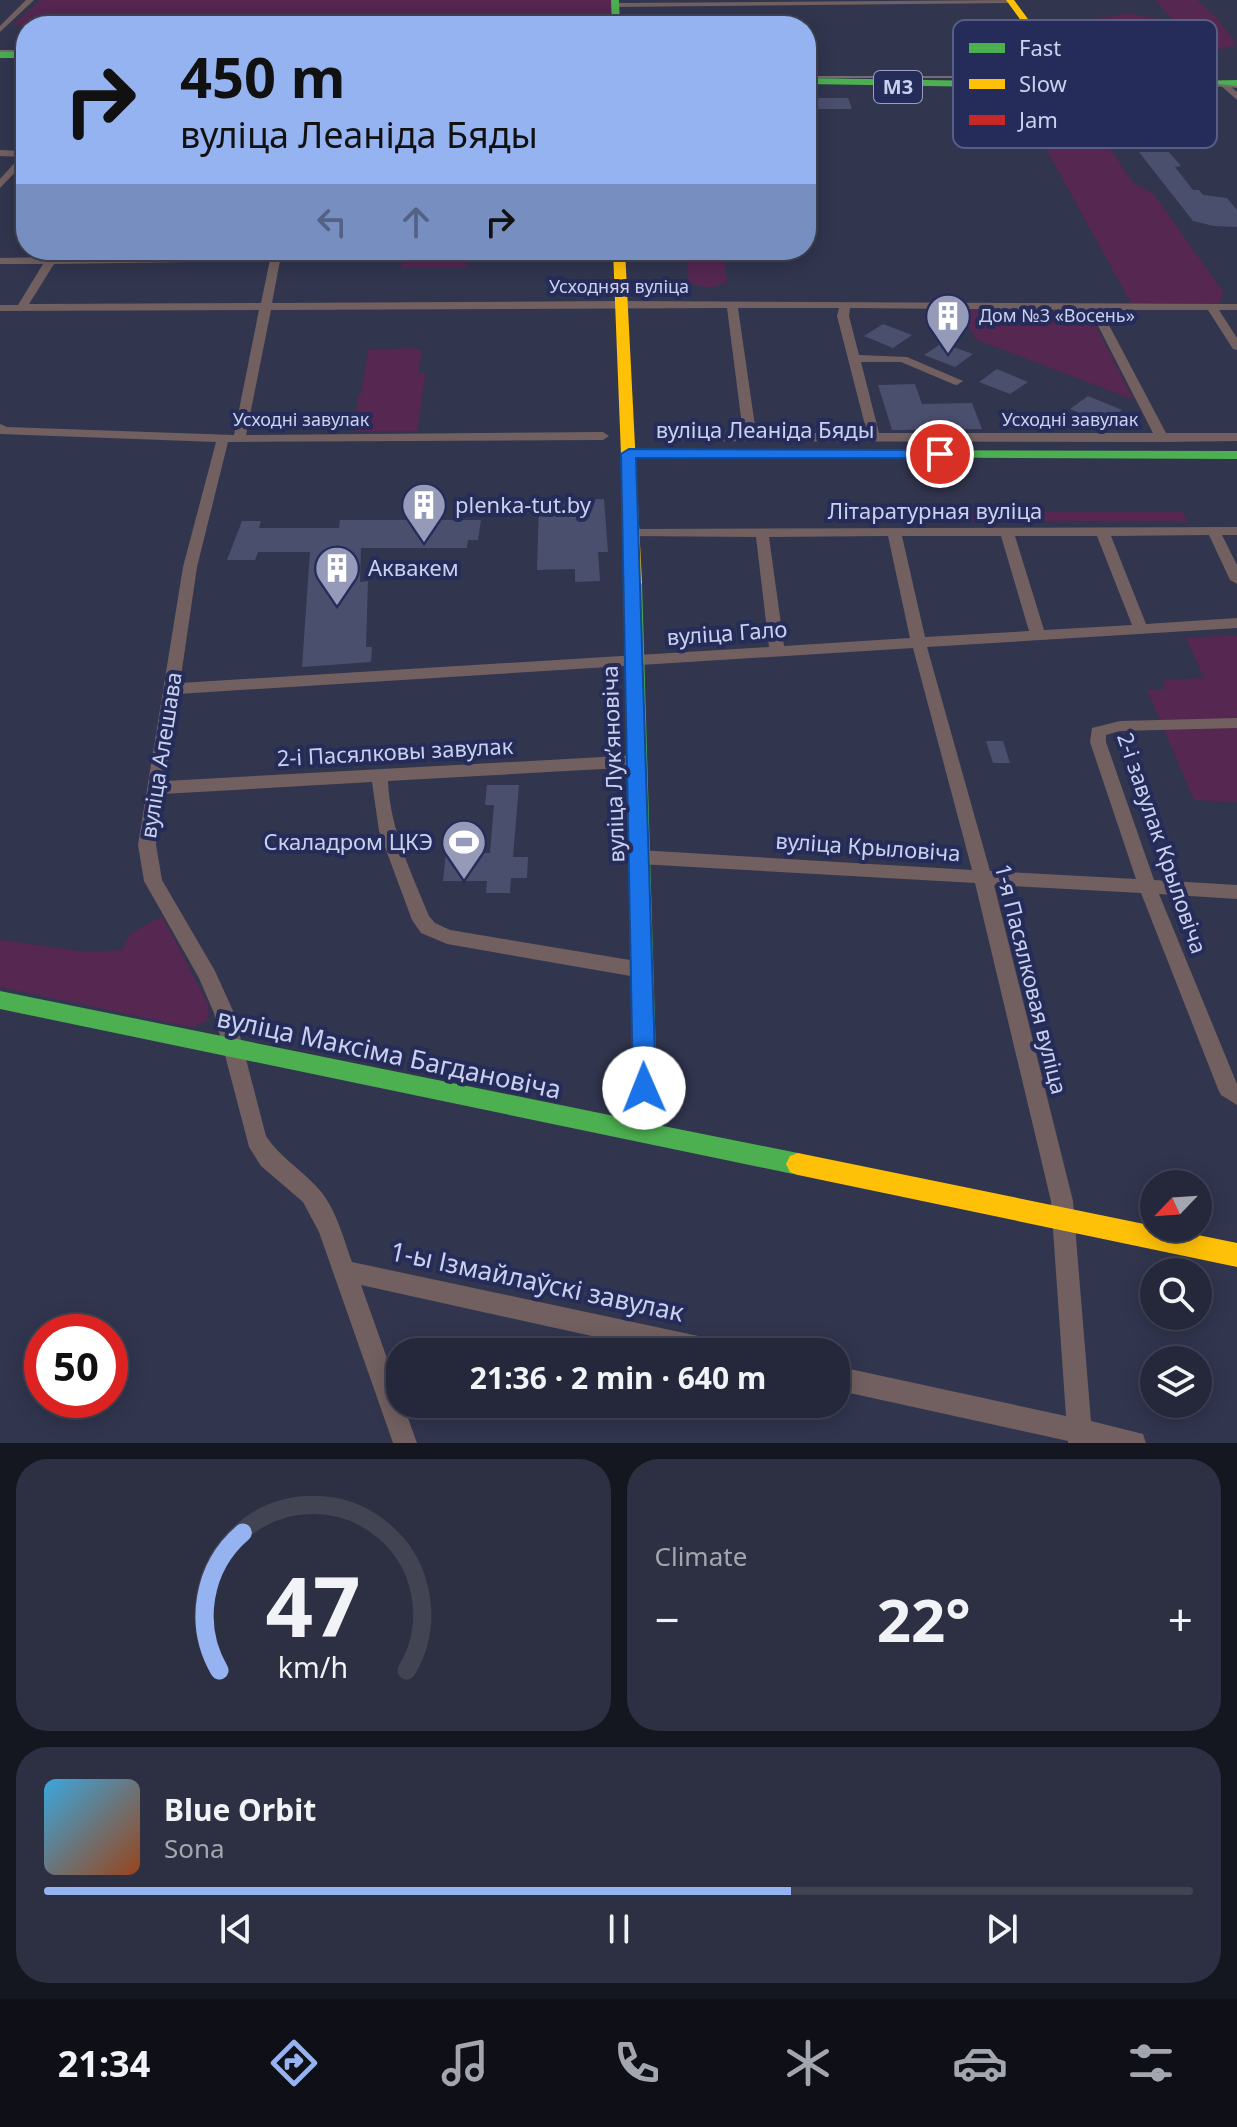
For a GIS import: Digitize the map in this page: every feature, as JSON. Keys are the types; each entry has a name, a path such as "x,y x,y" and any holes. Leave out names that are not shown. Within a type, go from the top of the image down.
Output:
{"main road":[{"path":"1011,1 1025,20"},
{"name":"М3","path":"816,84 953,86"},
{"name":"вуліца Лукʼяновіча","path":"619,260 633,533 646,1133"},
{"name":"вуліца Леаніда Бяды","path":"629,454 1237,455"},
{"name":"вуліца Максіма Багдановіча","path":"0,1000 1237,1255"}],"street":[{"path":"0,30 30,0"},
{"path":"615,2 1011,1"},
{"path":"0,185 16,166"},
{"path":"21,308 51,260"},
{"name":"вуліца Алешава","path":"275,260 231,439 190,567 147,845 149,869 157,891 217,995 256,1140 269,1159 317,1202 345,1271 405,1443"},
{"name":"Усходняя вуліца","path":"0,308 621,304 1237,307"},
{"path":"845,305 843,316 874,437"},
{"path":"732,306 750,437"},
{"path":"1094,306 1162,438"},
{"path":"1211,307 1237,347"},
{"path":"854,358 903,359 957,381"},
{"name":"Усходні завулак","path":"0,428 4,431 231,439 603,436"},
{"name":"Усходні завулак","path":"662,437 1237,437"},
{"name":"Літаратурная вуліца","path":"633,533 1237,531"},
{"path":"1214,532 1237,580"},
{"path":"762,533 777,651"},
{"name":"1-я Пасялковая вуліца","path":"894,533 919,644 983,878 1062,1201 1080,1437"},
{"path":"1007,533 1038,636"},
{"path":"1103,533 1141,630"},
{"name":"вуліца Гало","path":"172,689 1237,623"},
{"name":"2-і завулак Крыловіча","path":"1237,723 1120,726 1098,732 1098,742 1147,886 1228,1089 1237,1096"},
{"name":"2-і Пасялковы завулак","path":"155,788 638,761"},
{"path":"380,775 380,810 385,827 421,920 428,928 447,937 642,970"},
{"name":"вуліца Крыловіча","path":"639,857 1237,892"},
{"name":"1-ы Ізмайлаўскі завулак","path":"345,1271 653,1338"},
{"path":"850,1381 1080,1437 1134,1443"}],"shaded area":[{"path":"40,0 615,0 615,16 23,16"},
{"path":"1155,0 1197,0 1218,19 1237,45 1217,49 1217,20 1162,20 1172,19"},
{"path":"1130,13 1162,20 1089,20"},
{"path":"1045,148 1110,148 1133,183 1153,193 1224,293 1219,303 1131,303"},
{"path":"402,260 465,260 467,268 402,268"},
{"path":"686,260 724,260 727,282 709,288 689,283"},
{"path":"961,310 1088,311 1134,400 975,339"},
{"path":"414,348 422,351 418,373 426,373 417,431 355,431 358,396 361,395 368,350"},
{"path":"1182,511 1188,522 913,521 911,513"},
{"path":"1237,635 1237,802 1194,800 1147,690 1165,689 1163,680 1204,678 1186,638"},
{"path":"162,916 209,1006 208,1020 194,1027 0,987 0,940 88,952 122,950 130,934"}],"building":[{"path":"816,98 848,98 852,109 816,109"},
{"path":"1139,152 1169,152 1181,166 1175,167 1193,190 1199,190 1203,195 1227,198 1237,210 1237,227 1193,221"},
{"path":"883,324 912,335 893,348 864,336"},
{"name":"Дом №3 «Восень»","path":"942,343 973,354 955,367 924,355"},
{"path":"997,369 1028,382 1010,394 979,382"},
{"path":"915,384 922,404 972,403 982,429 892,430 878,385"},
{"path":"1088,396 1122,410 1105,423 1070,409"},
{"path":"604,499 608,552 598,552 600,581 575,582 575,569 537,570 539,501"},
{"path":"340,520 481,520 478,540 468,540 467,548 361,548 360,582 368,581 366,647 372,647 371,662 302,667 310,552 258,552 255,560 227,560 242,521 261,521 259,528 339,528"},
{"path":"986,741 1003,741 1010,763 993,763"},
{"path":"487,785 519,785 513,857 528,857 527,878 511,878 510,893 486,893 487,881 443,881 446,852 490,853 494,805 485,805"}],"tram line":[{"path":"0,51 16,51"},
{"path":"816,77 953,77"},
{"path":"1217,85 1237,87"}],"traffic: fast":[{"path":"615,0 616,16"},
{"path":"0,55 16,55"},
{"path":"816,81 953,83"},
{"path":"1217,83 1237,83"},
{"path":"820,454 1237,455"},
{"path":"634,583 646,1133"},
{"path":"0,1000 798,1164"}],"traffic: slow":[{"path":"1010,0 1025,20"},
{"path":"619,260 634,583"},
{"path":"798,1164 1237,1255"}],"traffic: jam":[{"path":"629,454 820,454"}],"place":[{"name":"Дом №3 «Восень»","path":"948,355"},
{"name":"plenka-tut.by","path":"424,544"},
{"name":"Аквакем","path":"337,607"},
{"name":"Скаладром ЦКЭ","path":"464,881"}],"route":[{"path":"644,1088 629,454 940,454"}]}
